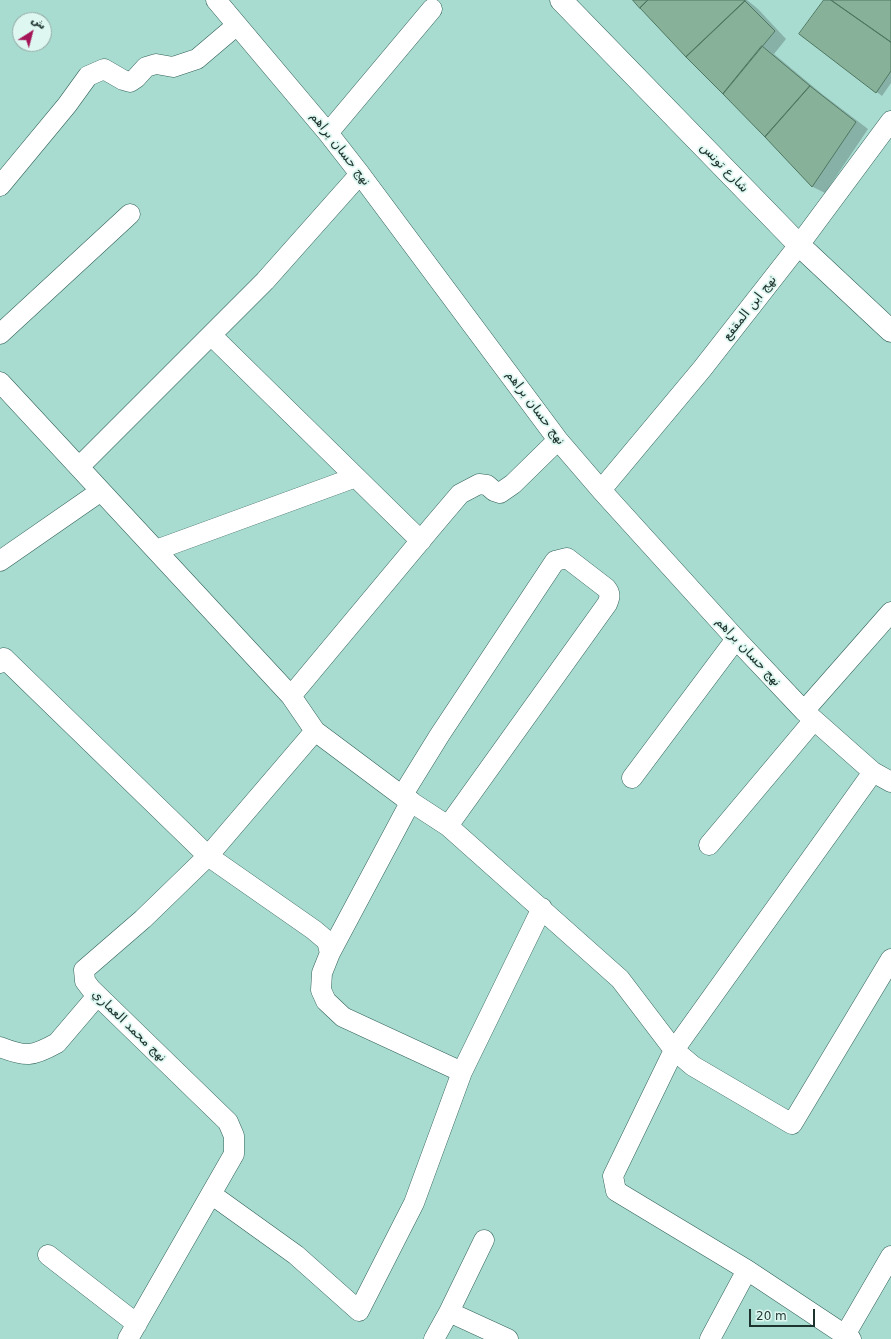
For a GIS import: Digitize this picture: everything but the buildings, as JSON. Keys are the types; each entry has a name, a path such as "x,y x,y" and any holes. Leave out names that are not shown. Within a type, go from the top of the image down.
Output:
{"main road":[{"name":"شارع تونس","path":"561,0 799,246 891,331"}],"street":[{"name":"نهج حسان براهم","path":"216,0 328,133 558,440 601,490 736,639 809,716 873,772 891,782"},
{"path":"328,133 432,9"},
{"path":"0,186 67,105 88,76 104,69 123,80 130,82 146,67 156,64 173,67 197,59 236,25"},
{"name":"نهج ابن المقفع","path":"601,490 702,369 799,246 891,121"},
{"path":"79,467 264,281 360,174"},
{"path":"0,334 130,214"},
{"path":"211,335 421,540"},
{"path":"0,382 291,696 315,730 407,799 448,826 542,908 620,979 674,1050 693,1066 792,1124 891,959"},
{"path":"291,696 460,494 479,484 487,485 494,491 500,493 506,490 558,440"},
{"path":"156,550 356,477"},
{"path":"0,561 101,491"},
{"path":"448,826 607,604 610,593 606,588 567,558 555,561 439,736 330,953 322,973 321,990 326,1001 343,1017 462,1072"},
{"path":"709,845 891,612"},
{"path":"632,778 736,639"},
{"path":"1,659 208,856 314,930 326,941 330,953"},
{"name":"نهج محمد العماري","path":"133,1331 234,1154 234,1136 228,1122 98,996 85,981 84,970 143,919 208,856 315,730"},
{"path":"873,772 674,1050 613,1176 616,1191 747,1270 848,1337 891,1256"},
{"path":"211,1194 296,1255 359,1311 414,1203 462,1072 542,908"},
{"path":"0,1047 26,1055 35,1054 58,1043 98,996"},
{"path":"434,1339 449,1312 484,1240"},
{"path":"48,1255 133,1331"},
{"path":"710,1339 747,1270"},
{"path":"449,1312 508,1339"}]}
